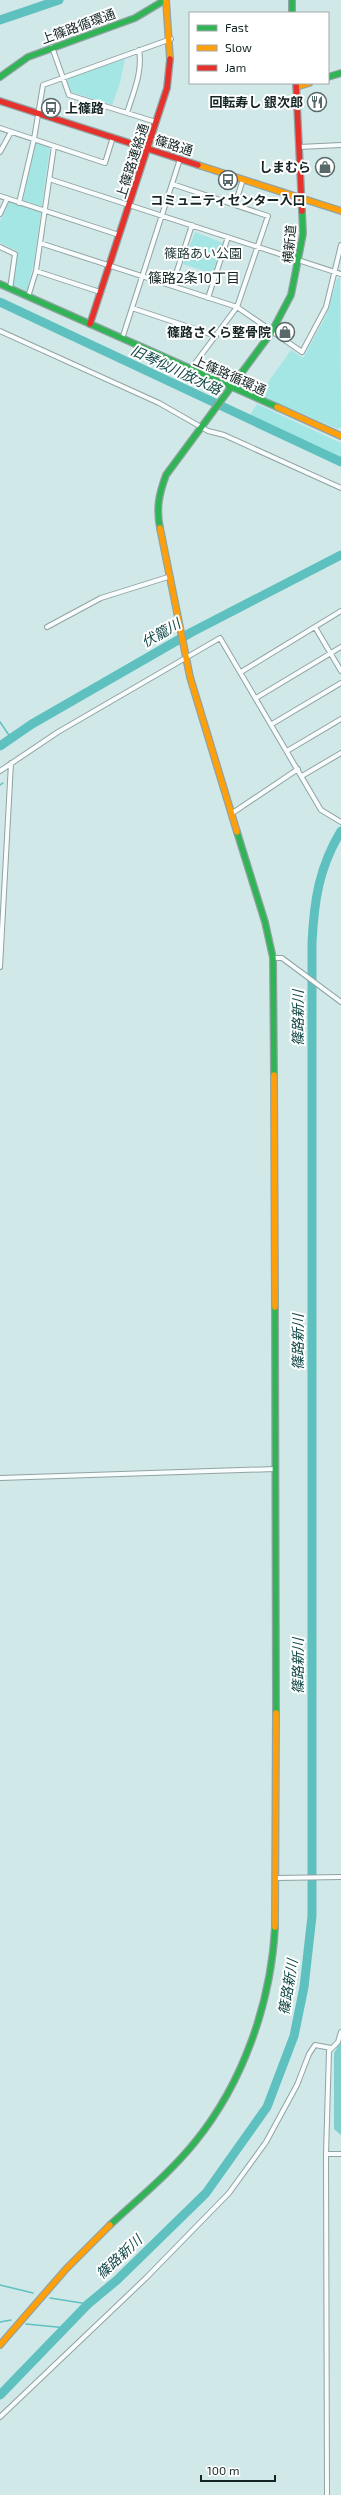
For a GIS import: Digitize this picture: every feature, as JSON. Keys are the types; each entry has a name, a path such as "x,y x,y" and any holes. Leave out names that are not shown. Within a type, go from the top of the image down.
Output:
{"street":[{"name":"上篠路連絡通","path":"90,324 167,88 171,64 171,39 165,0"},
{"name":"上篠路循環通","path":"0,77 28,57 52,46 134,18 165,0"},
{"path":"292,0 292,12"},
{"path":"18,203 34,139 43,85 171,39"},
{"path":"52,46 69,95 156,122"},
{"path":"126,113 137,83 141,59 139,50"},
{"path":"329,77 341,73"},
{"name":"横新道","path":"0,2345 50,2287 103,2232 154,2187 196,2141 223,2099 244,2057 261,2010 272,1962 277,1878 273,958 265,922 203,725 185,656 168,577 157,511 159,494 166,475 271,333 291,295 300,261 303,234 296,85"},
{"name":"篠路通","path":"0,101 341,211"},
{"path":"0,128 105,163 113,137"},
{"path":"0,152 11,132"},
{"path":"299,147 341,145"},
{"path":"28,297 36,271 54,146"},
{"path":"122,339 180,159"},
{"path":"49,179 341,274"},
{"path":"235,205 243,180"},
{"path":"172,184 268,216 237,307 190,370"},
{"path":"0,196 119,235"},
{"path":"0,214 7,199"},
{"path":"172,286 192,225"},
{"path":"208,298 228,237"},
{"path":"40,243 237,307 271,333 302,352 326,307 341,245"},
{"path":"0,247 15,254 10,289"},
{"path":"36,271 100,292"},
{"name":"上篠路循環通","path":"0,284 341,436"},
{"path":"132,308 216,336"},
{"path":"0,331 159,403 202,426 341,488"},
{"path":"47,628 110,594 168,577"},
{"path":"241,672 341,611"},
{"path":"315,627 341,671"},
{"path":"0,771 124,692 185,656 220,638 323,811 341,822"},
{"path":"256,698 341,648"},
{"path":"272,724 341,683"},
{"path":"287,751 341,719"},
{"path":"302,776 341,753"},
{"path":"0,967 11,763"},
{"path":"231,814 298,769"},
{"path":"273,958 284,960 341,1002"},
{"path":"0,1478 275,1469"},
{"path":"277,1878 341,1877"},
{"path":"327,2495 326,2154 328,2051 338,2042 341,2032"},
{"path":"0,2417 215,2210 266,2142 297,2085 309,2054 315,2045 331,2048"},
{"path":"326,2154 341,2154"}],"green space":[{"path":"125,59 120,83 112,105 71,92 67,81 68,78"},
{"path":"36,142 50,147 34,262 27,291 13,285 18,251 0,243 0,221 9,202 22,205"},
{"name":"篠路あい公園","path":"195,232 223,243 213,274 183,264"},
{"path":"340,277 341,427 338,429 259,395 291,350 303,358 326,316 337,279"},
{"path":"257,404 341,443 341,459 250,415"}],"shaded area":[{"path":"341,2041 341,2135 334,2129 334,2053"}],"waterway":[{"path":"0,20 59,0"},
{"name":"旧琴似川放水路","path":"0,302 341,462"},
{"name":"伏籠川","path":"0,746 32,724 192,632 341,555"},
{"path":"0,722 11,738"},
{"name":"篠路新川","path":"0,2395 88,2304 117,2280 206,2193 267,2107 294,2036 304,1987 312,1916 312,943 314,913 319,885 327,858 341,831"},
{"path":"0,2285 33,2293"},
{"path":"50,2298 88,2304"},
{"path":"0,2322 11,2320"},
{"path":"26,2324 67,2328"}],"traffic: fast":[{"path":"0,77 28,57 135,18 165,0"},
{"path":"292,0 292,12"},
{"path":"329,77 341,73"},
{"path":"160,528 158,514 159,501 166,475 271,333 291,295 303,234 302,211"},
{"path":"0,284 277,407"},
{"path":"237,832 265,922 273,958 274,1075"},
{"path":"275,1307 276,1713"},
{"path":"110,2225 154,2185 195,2142 212,2119 227,2094 252,2041 261,2013 268,1984 275,1927"}],"traffic: slow":[{"path":"166,0 170,59"},
{"path":"296,87 306,84"},
{"path":"198,165 341,211"},
{"path":"277,407 341,436"},
{"path":"160,528 190,677 237,832"},
{"path":"274,1075 275,1307"},
{"path":"275,1927 276,1713"},
{"path":"0,2345 66,2269 110,2225"}],"traffic: jam":[{"path":"90,324 167,88 170,59"},
{"path":"296,84 302,211"},
{"path":"0,101 198,165"}],"place":[{"name":"回転寿し 銀次郎","path":"317,102"},
{"name":"上篠路","path":"51,108"},
{"name":"しまむら","path":"325,167"},
{"name":"コミュニティセンター入口","path":"228,180"},
{"name":"篠路さくら整骨院","path":"285,332"}],"district":[{"name":"篠路2条10丁目","path":"194,278"}]}
